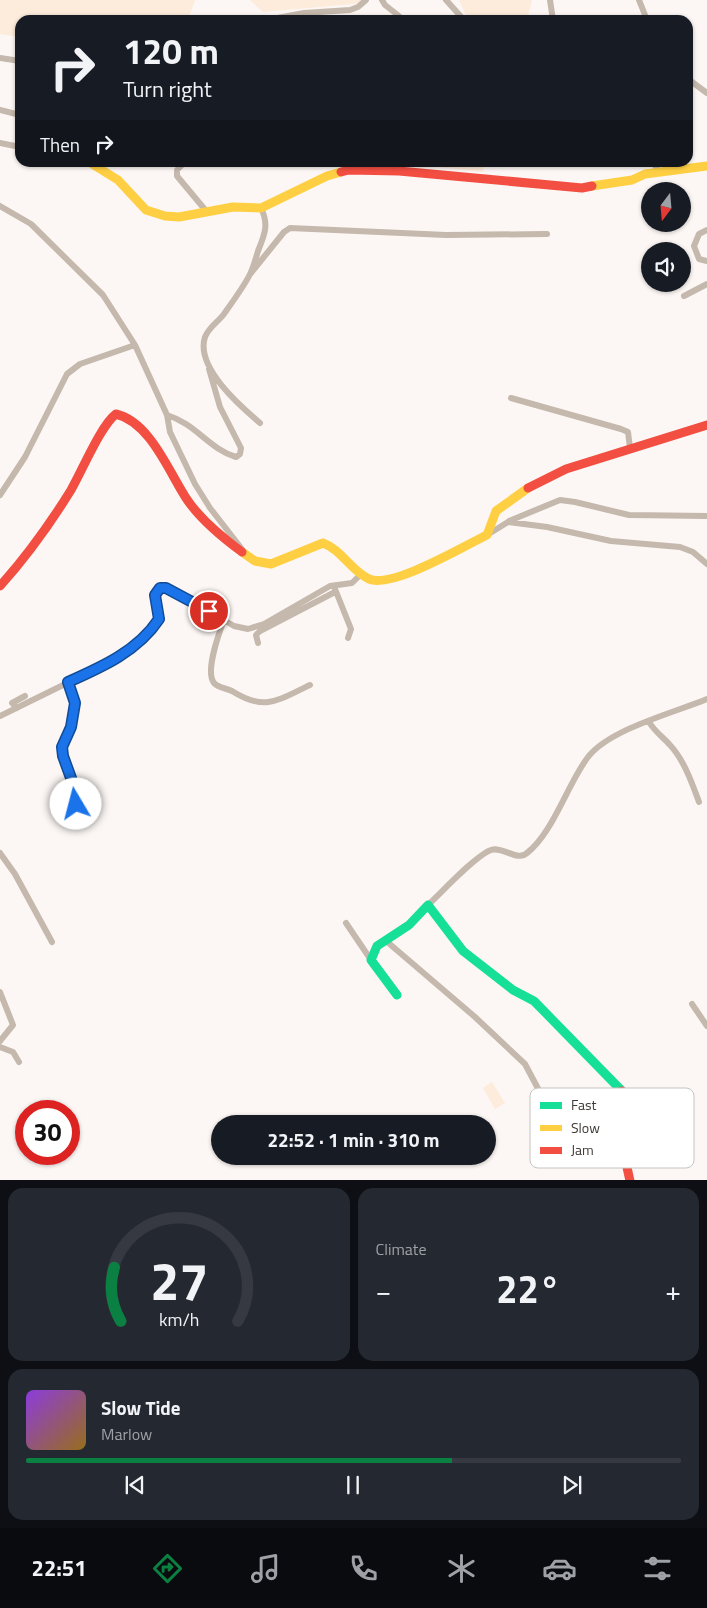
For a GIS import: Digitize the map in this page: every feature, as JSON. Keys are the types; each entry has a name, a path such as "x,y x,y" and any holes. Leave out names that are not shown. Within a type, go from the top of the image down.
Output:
{"street":[{"path":"293,15 350,10 358,7 366,0"},
{"path":"382,0 385,5 398,15"},
{"path":"446,0 460,15"},
{"path":"550,0 552,15"},
{"path":"639,0 645,15"},
{"path":"0,58 15,60"},
{"path":"693,82 707,93"},
{"path":"0,110 15,114"},
{"path":"0,143 15,147"},
{"path":"99,167 112,174 139,205 150,212 169,217 250,205 261,208 327,176 349,170 399,172 582,188 632,180 645,174 707,166"},
{"path":"180,167 177,170 177,176 207,212"},
{"path":"656,167 659,172"},
{"path":"0,206 31,224 103,295 135,346 167,415 170,432 195,484 246,554"},
{"path":"251,273 267,227 261,208"},
{"path":"167,415 185,421 227,455 236,457 240,454 241,448 220,407 206,356 206,336 224,314 251,273 284,232 290,228 446,235 547,234"},
{"path":"705,260 696,254 694,243 699,234 707,230"},
{"path":"684,296 707,284"},
{"path":"0,495 25,457 67,374 80,364 135,346"},
{"path":"206,356 228,393 260,423"},
{"path":"511,398 621,429 628,432 630,448"},
{"path":"0,586 23,562 50,526 98,441 102,428 109,418 116,414 124,416 151,440 162,454 186,499 199,513 255,561 271,564 323,543 332,545 361,574 377,581 401,576 487,535 508,522 560,500 629,515 707,516"},
{"path":"487,535 496,511 524,489 566,469 707,425"},
{"path":"508,522 568,530 611,541 680,547 693,552 707,564"},
{"path":"0,716 118,658 148,633 159,619 155,595 160,588 166,588 241,628 254,628 330,586 352,582 361,574"},
{"path":"258,643 256,636 260,631 335,592 339,585"},
{"path":"335,592 350,622 351,629 348,638"},
{"path":"224,620 210,671 214,682 218,686 246,701 260,704 271,703 310,685"},
{"path":"68,682 75,703 71,727 62,747 63,756 75,789 78,813"},
{"path":"17,708 12,703 25,696"},
{"path":"370,960 377,946 409,925 460,873 490,850 497,849 519,856 528,853 560,808 584,763 596,749 617,734 707,699"},
{"path":"649,722 656,734 669,744 676,753 698,802"},
{"path":"0,853 15,874 52,942"},
{"path":"428,905 463,952 513,990 534,1000 572,1042 619,1088"},
{"path":"346,922 370,960 397,995"},
{"path":"385,940 475,1017 525,1064 538,1088"},
{"path":"0,992 13,1024 0,1041"},
{"path":"692,1004 707,1026"},
{"path":"0,1047 13,1052 19,1062"}],"shaded area":[{"path":"0,0 195,0 190,15 15,15 15,36 0,34"},
{"path":"250,0 363,0 364,3 263,12"},
{"path":"459,0 532,0 528,15 466,15"},
{"path":"437,167 484,167 483,172"},
{"path":"492,1082 505,1103 495,1109 483,1088"}],"traffic: fast":[{"path":"397,995 371,960 377,946 409,925 428,905 463,951 513,990 534,1001 619,1088"}],"traffic: slow":[{"path":"592,186 632,180 645,174 707,166"},
{"path":"97,167 118,180 146,210 165,216 179,217 233,207 261,208 327,176 341,172"},
{"path":"242,552 255,561 271,564 323,543 336,550 356,571 369,579 394,578 428,565 487,535 496,511 528,488"}],"traffic: jam":[{"path":"341,172 349,170 399,171 582,188 592,186"},
{"path":"0,586 55,515 71,490 104,428 116,414 128,419 149,437 191,505 212,527 242,552"},
{"path":"528,488 566,469 707,425"},
{"path":"627,1168 630,1180"}],"route":[{"path":"76,804 75,789 63,756 62,747 71,727 75,703 68,682 118,658 148,633 159,619 155,595 160,588 166,588 209,611"}]}
